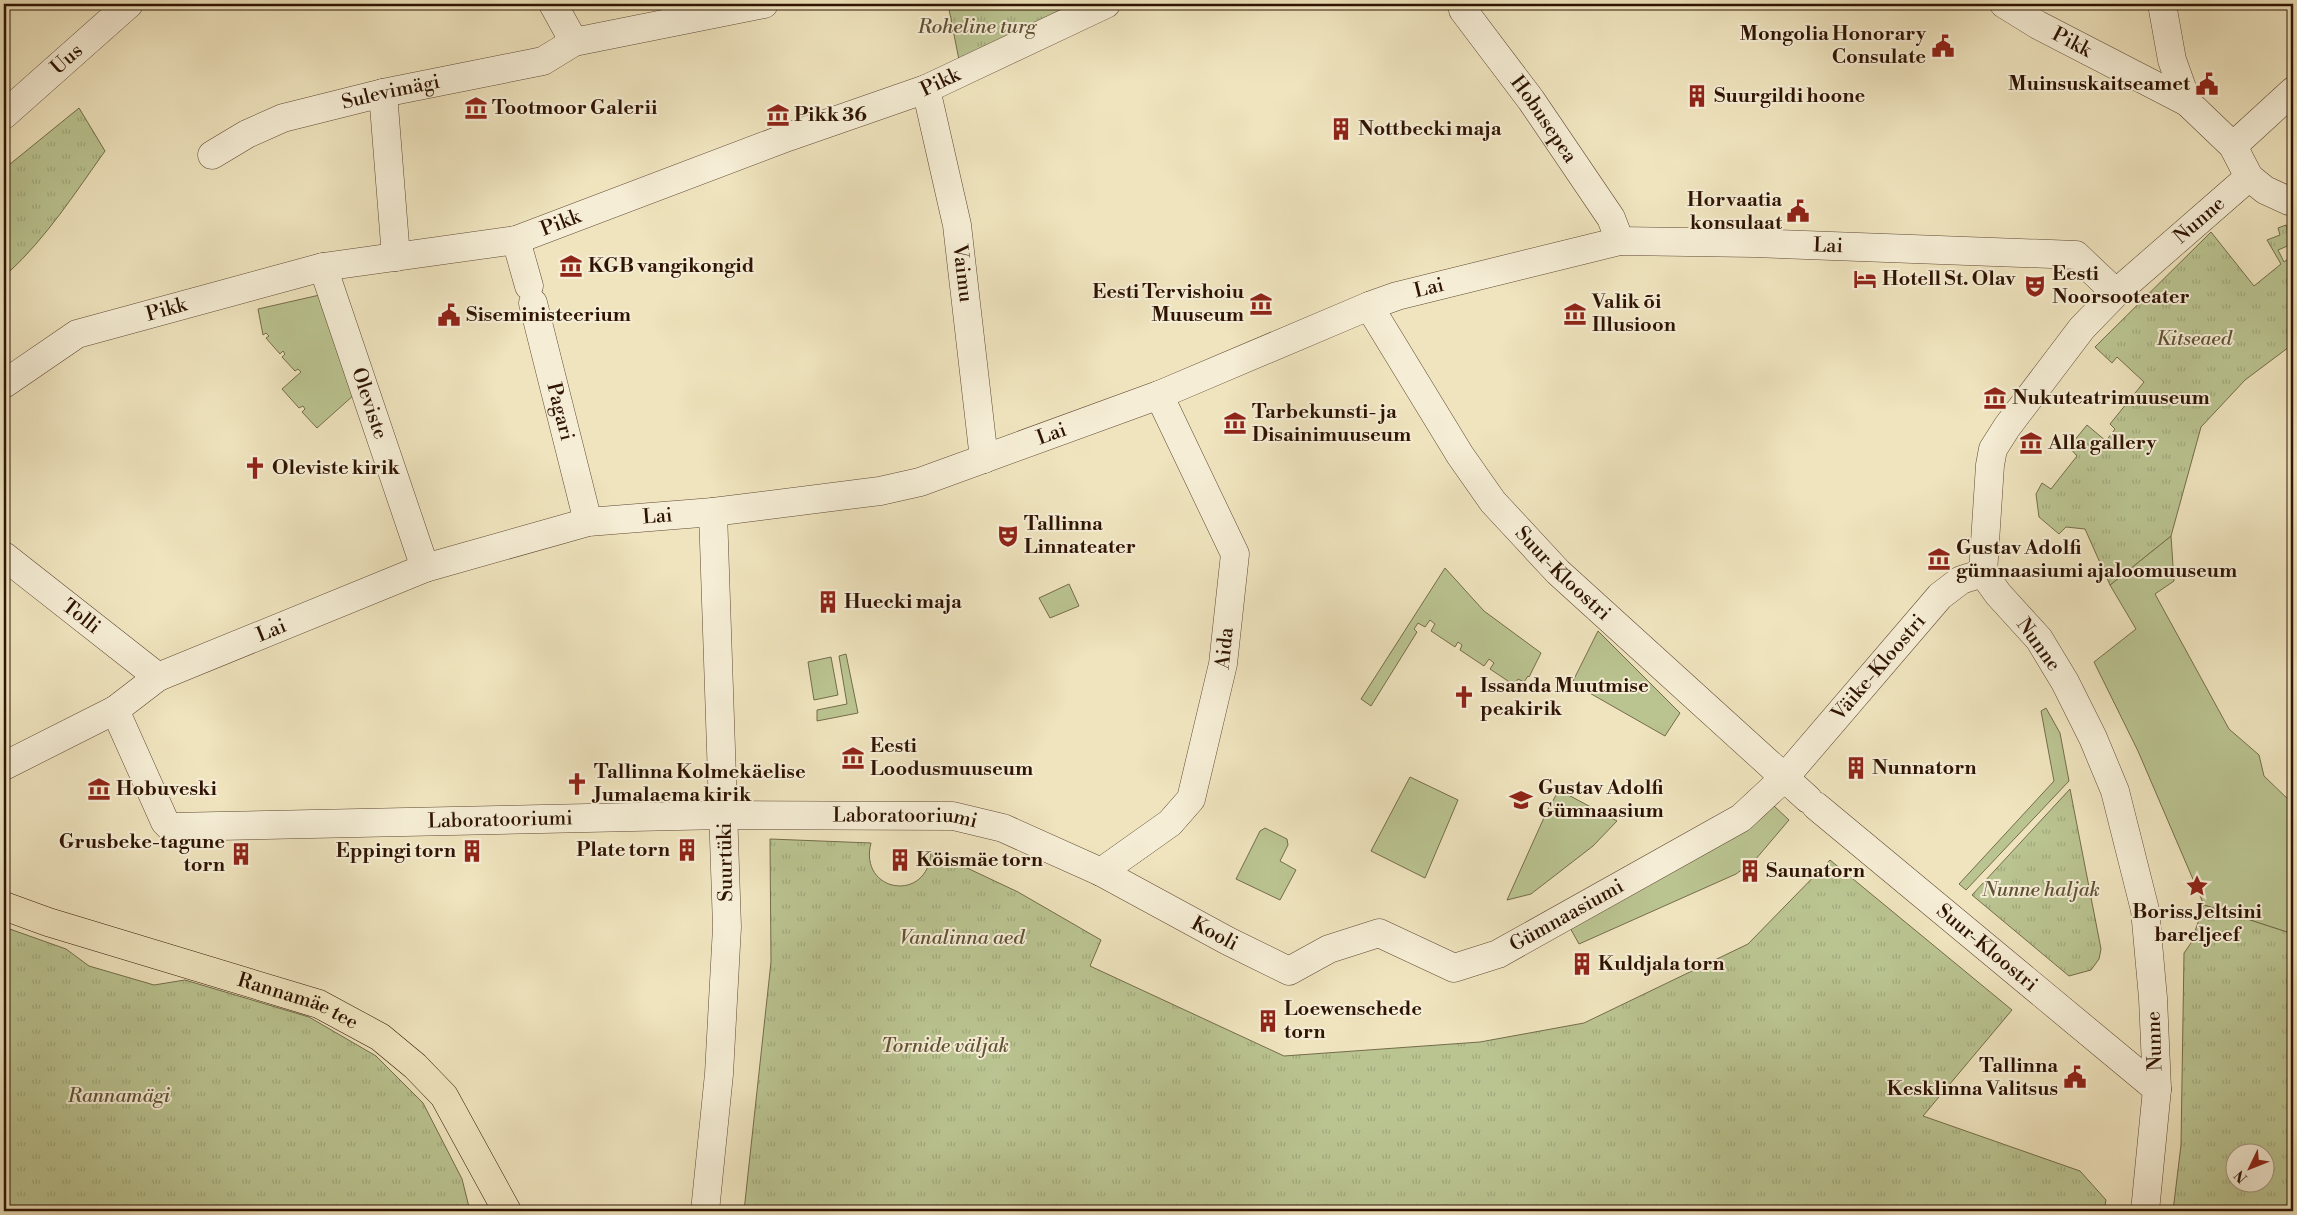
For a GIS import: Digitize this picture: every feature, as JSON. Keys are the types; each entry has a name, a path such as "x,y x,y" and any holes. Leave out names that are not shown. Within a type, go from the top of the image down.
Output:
{"main road":[{"name":"Rannamäe tee","path":"4,906 48,922 319,1004 380,1037 415,1066 444,1096 507,1211"}],"street":[{"name":"Uus","path":"4,115 129,4"},
{"path":"553,4 574,42 764,4"},
{"name":"Pikk","path":"4,384 78,334 323,267 516,240 788,137 926,89 1106,4"},
{"name":"Hobusepea","path":"1462,4 1463,10 1532,100 1612,218 1620,241"},
{"name":"Pikk","path":"2004,4 2038,25 2187,102 2232,146 2249,177"},
{"path":"2162,4 2172,60 2187,102"},
{"name":"Sulevimägi","path":"212,155 247,134 283,118 383,93 543,61 574,42"},
{"name":"Vaimu","path":"926,89 958,234 984,459"},
{"path":"2232,146 2293,91"},
{"path":"383,93 396,257"},
{"path":"2249,177 2266,190 2289,201"},
{"name":"Nunne","path":"2145,1211 2157,1089 2154,998 2145,910 2115,791 2093,738 2069,690 2039,639 1998,594 1983,573 1990,465 1994,449 2007,427 2066,347 2116,293 2249,177"},
{"name":"Pagari","path":"516,240 588,522"},
{"name":"Lai","path":"4,766 115,710 158,677 425,568 588,522 712,512 880,491 920,482 1159,395 1369,306 1397,296 1620,241 1754,243 2076,255 2116,293"},
{"name":"Oleviste","path":"323,267 425,568"},
{"name":"Suur-Kloostri","path":"1369,306 1460,456 1493,502 1558,572 1786,777 1812,803 2157,1089"},
{"name":"Aida","path":"1101,872 1170,824 1191,799 1223,664 1235,554 1159,395"},
{"name":"Suurtüki","path":"705,1211 719,1074 727,927 712,512"},
{"name":"Tolli","path":"4,556 158,677"},
{"name":"Väike-Kloostri","path":"1786,777 1940,596 1961,580 1983,573"},
{"name":"Laboratooriumi","path":"115,710 165,822 170,828 724,815 953,816 1003,828 1101,872"},
{"name":"Gümnaasiumi","path":"1330,950 1379,933 1454,968 1498,954 1740,818 1786,777"},
{"name":"Kooli","path":"1101,872 1228,941 1290,971 1330,950"}],"green space":[{"name":"Roheline turg","path":"948,4 1078,4 959,60"},
{"path":"79,108 105,151 48,230 8,273 4,269 4,169"},
{"name":"Kitseaed","path":"2286,225 2292,244 2278,250 2284,262 2293,255 2293,344 2245,380 2201,427 2171,536 2110,585 2085,529 2066,527 2059,534 2039,517 2036,494 2042,483 2051,489 2077,456 2069,447 2087,425 2106,441 2115,429 2110,424 2144,382 2117,357 2112,363 2095,347 2211,232 2254,286 2281,264 2267,240 2280,235 2278,228"},
{"path":"324,294 355,394 317,428 302,412 305,409 303,406 299,408 282,389 301,372 298,369 295,371 282,357 285,354 283,351 280,354 266,338 269,336 266,333 263,335 258,309"},
{"path":"2171,536 2174,581 2155,594 2229,729 2259,755 2264,776 2293,804 2293,934 2204,905 2138,751 2094,662 2136,629 2110,585"},
{"path":"1445,568 1484,611 1541,653 1529,677 1524,682 1518,679 1514,685 1490,669 1494,663 1489,659 1484,666 1460,650 1462,645 1458,642 1455,647 1431,631 1435,624 1430,620 1425,627 1418,623 1414,629 1417,632 1371,706 1361,699"},
{"path":"1069,584 1079,606 1050,618 1039,598"},
{"path":"1598,631 1680,713 1665,736 1572,683"},
{"path":"846,654 858,713 817,721 817,710 847,704 839,656"},
{"path":"831,657 838,695 814,700 808,662"},
{"path":"2046,708 2060,733 2069,781 1966,890 1959,884 2054,781 2041,711"},
{"path":"1410,777 1458,800 1425,878 1371,851"},
{"name":"Nunne haljak","path":"2070,789 2101,949 2099,959 2091,970 2069,976 1972,895"},
{"path":"1559,790 1617,821 1593,846 1531,894 1507,900 1547,811"},
{"path":"1774,806 1789,820 1755,860 1736,874 1579,944 1569,926"},
{"path":"1265,828 1287,839 1288,845 1280,861 1296,870 1280,900 1236,879 1260,831"},
{"name":"Tornide väljak","path":"770,839 871,843 870,860 875,873 884,881 895,886 908,885 919,879 927,868 931,851 1018,892 1101,940 1090,966 1284,1056 1480,1042 1584,1023 1748,944 1830,860 2012,1010 1923,1116 2080,1171 2106,1200 2104,1211 744,1211 771,962"},
{"path":"2204,905 2293,934 2293,1211 2173,1211 2181,1145 2184,953 2191,943"},
{"name":"Rannamägi","path":"4,927 66,949 89,966 154,985 185,980 309,1017 376,1056 423,1103 462,1179 470,1211 4,1211"}],"place":[{"name":"Mongolia Honorary Consulate","path":"1943,46"},
{"name":"Muinsuskaitseamet","path":"2207,84"},
{"name":"Suurgildi hoone","path":"1697,96"},
{"name":"Tootmoor Galerii","path":"476,108"},
{"name":"Pikk 36","path":"778,115"},
{"name":"Nottbecki maja","path":"1341,129"},
{"name":"Horvaatia konsulaat","path":"1798,211"},
{"name":"KGB vangikongid","path":"571,266"},
{"name":"Hotell St. Olav","path":"1865,279"},
{"name":"Eesti Noorsooteater","path":"2035,286"},
{"name":"Eesti Tervishoiu Muuseum","path":"1261,304"},
{"name":"Valik õi Illusioon","path":"1575,314"},
{"name":"Siseministeerium","path":"449,315"},
{"name":"Nukuteatrimuuseum","path":"1995,398"},
{"name":"Tarbekunsti- ja Disainimuuseum","path":"1235,423"},
{"name":"Alla gallery","path":"2031,443"},
{"name":"Oleviste kirik","path":"255,468"},
{"name":"Tallinna Linnateater","path":"1008,536"},
{"name":"Gustav Adolfi gümnaasiumi ajaloomuuseum","path":"1939,559"},
{"name":"Huecki maja","path":"828,602"},
{"name":"Issanda Muutmise peakirik","path":"1464,697"},
{"name":"Eesti Loodusmuuseum","path":"853,758"},
{"name":"Nunnatorn","path":"1856,768"},
{"name":"Tallinna Kolmekäelise Jumalaema kirik","path":"577,784"},
{"name":"Hobuveski","path":"99,789"},
{"name":"Gustav Adolfi Gümnaasium","path":"1521,800"},
{"name":"Plate torn","path":"687,850"},
{"name":"Eppingi torn","path":"472,851"},
{"name":"Grusbeke-tagune torn","path":"241,854"},
{"name":"Köismäe torn","path":"900,860"},
{"name":"Saunatorn","path":"1750,871"},
{"name":"Boriss Jeltsini bareljeef","path":"2197,886"},
{"name":"Kuldjala torn","path":"1582,964"},
{"name":"Loewenschede torn","path":"1268,1021"},
{"name":"Tallinna Kesklinna Valitsus","path":"2075,1077"}],"park label":[{"name":"Vanalinna aed","path":"962,938"}]}
